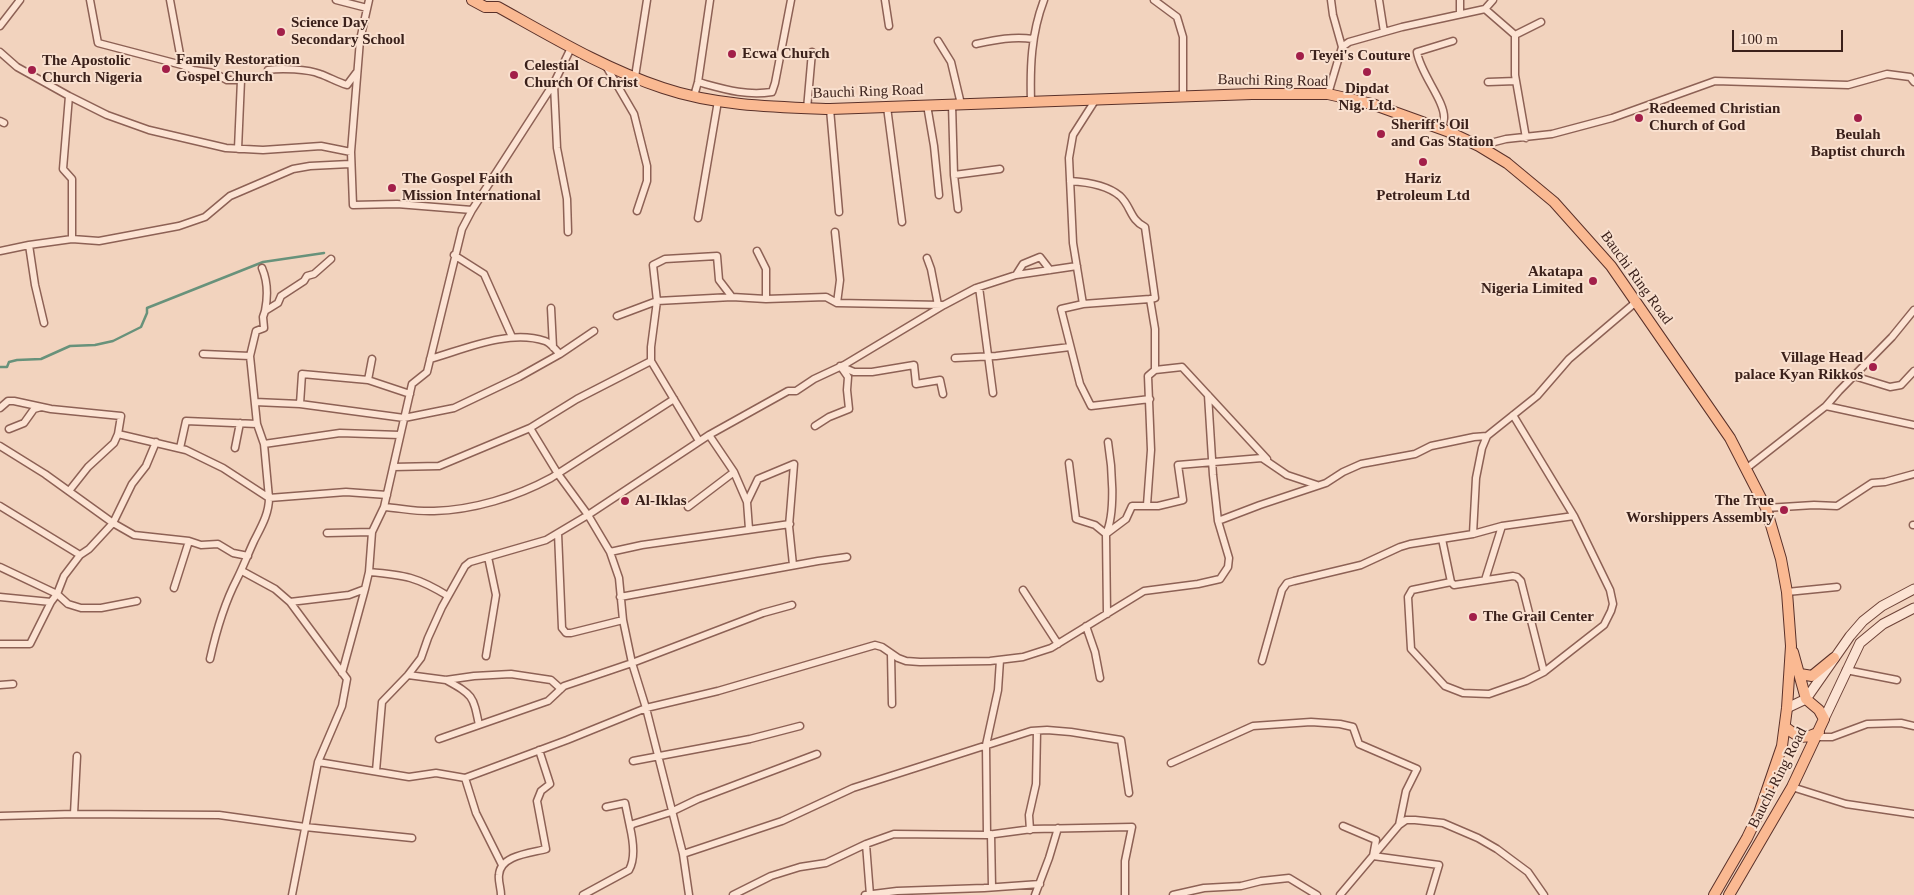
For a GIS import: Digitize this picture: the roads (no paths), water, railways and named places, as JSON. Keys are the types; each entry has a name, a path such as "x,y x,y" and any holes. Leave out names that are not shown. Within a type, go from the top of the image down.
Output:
{"main road":[{"name":"Bauchi Ring Road","path":"472,0 485,7 498,7 571,48 635,77 664,88 718,101 807,109 830,109 1252,94 1328,94 1372,104 1421,120 1441,130 1447,130 1507,163 1554,202 1611,266 1636,302 1730,438 1747,468 1766,508 1781,559 1787,592 1791,646 1785,728 1778,759 1763,803 1714,895"},
{"path":"1787,708 1806,699 1834,658 1863,621 1882,606 1914,589"},
{"path":"1824,719 1860,643 1882,624 1914,608"},
{"name":"Bauchi Ring Road","path":"1729,895 1792,787 1824,719 1820,710 1806,699 1791,646"},
{"path":"1800,674 1812,676 1834,658"},
{"path":"1785,728 1796,736 1807,737 1817,734"}],"street":[{"path":"0,26 20,0"},
{"path":"90,0 98,43 182,65 193,70 214,73 227,80 241,80 238,148"},
{"path":"170,0 182,65"},
{"path":"336,0 368,8"},
{"path":"369,0 360,40 357,72 350,164 353,205 397,204 472,210"},
{"path":"635,77 646,0"},
{"path":"694,96 698,82 710,0"},
{"path":"698,82 733,91 756,94 772,92 791,0"},
{"path":"885,0 889,26"},
{"path":"1031,102 1030,56 1044,0"},
{"path":"1154,0 1177,17 1183,37 1183,97"},
{"path":"1328,94 1342,47 1331,0"},
{"path":"1379,0 1384,32"},
{"path":"1460,0 1460,14"},
{"path":"1342,47 1349,42 1384,32 1485,9 1493,0"},
{"path":"1485,9 1515,35 1516,81 1526,138"},
{"path":"1515,35 1541,22"},
{"path":"976,44 1019,37 1033,40"},
{"path":"938,40 950,62 956,104 954,175 958,209"},
{"path":"1441,130 1444,119 1443,108 1418,61 1417,52 1453,41"},
{"path":"342,673 369,572 372,532 384,507 412,384 427,372 454,255 462,229 472,210 554,83 571,48"},
{"path":"807,109 812,52"},
{"path":"1,55 17,67 69,96 107,115 149,130 210,144 238,148 263,150 320,146 351,152"},
{"path":"606,65 634,114 647,166 647,181 637,211"},
{"path":"268,70 277,68 310,71 346,84 357,72"},
{"path":"1479,146 1506,139 1552,134 1612,118 1715,81 1848,85 1887,74 1910,77 1914,82"},
{"path":"1488,82 1516,81"},
{"path":"554,83 557,148 567,199 568,232"},
{"path":"69,96 63,168 72,178 72,239"},
{"path":"1082,304 1073,243 1069,158 1073,135 1096,99"},
{"path":"698,218 718,101"},
{"path":"926,105 934,146 939,195"},
{"path":"887,107 902,222"},
{"path":"830,109 839,212"},
{"path":"0,251 72,239 99,241 179,226 205,217 230,196 293,169 310,166 350,164"},
{"path":"954,175 1000,169"},
{"path":"1070,180 1104,187 1121,197 1137,224 1145,227 1155,298 1082,304 1061,309 1080,384 1091,406 1150,399"},
{"path":"835,232 840,280 837,303"},
{"path":"29,245 35,285 44,323"},
{"path":"757,251 766,269 766,299"},
{"path":"454,255 484,274 512,337"},
{"path":"700,441 651,360 657,301 653,265 665,259 717,256 719,280 732,297"},
{"path":"1016,274 1024,264 1040,257 1050,270"},
{"path":"927,258 941,305"},
{"path":"266,311 278,303 281,296 304,281 307,276 314,274 331,259"},
{"path":"376,772 382,702 408,675 421,658 428,638 448,596 465,566 470,562 546,540 588,515 709,435 788,391 796,390 840,366 941,305 979,287 1016,274 1077,266"},
{"path":"210,659 222,615 265,519 269,505 264,444 258,424 250,356 256,331 264,328 263,317 268,297 266,276 262,268"},
{"path":"979,287 993,393"},
{"path":"617,316 657,301 732,297 766,299 826,297 837,303 941,305"},
{"path":"1150,299 1155,329 1156,370"},
{"path":"1472,534 1476,478 1482,448 1487,436 1537,396 1569,359 1636,302"},
{"path":"550,308 553,347"},
{"path":"1747,468 1826,406 1892,337 1914,310"},
{"path":"255,402 300,404 404,418 454,408 519,377 560,354 594,331"},
{"path":"430,359 520,336 547,342 560,354"},
{"path":"955,358 1070,347"},
{"path":"204,354 250,356"},
{"path":"368,380 372,359"},
{"path":"393,467 439,466 530,428 577,399 651,360"},
{"path":"840,366 854,372 872,372 914,365 916,384 940,380 943,394"},
{"path":"815,426 829,417 849,409 848,377 840,366"},
{"path":"1148,505 1151,450 1148,376 1156,370 1182,367 1272,465"},
{"path":"1854,376 1890,387 1901,385 1914,371"},
{"path":"300,404 302,374 368,380 410,394"},
{"path":"318,762 409,777 436,773 465,778 646,708 718,691 875,645 906,661 1000,660 1023,657 1051,648 1144,590 1198,584 1220,579 1228,567 1229,558 1218,521 1208,395"},
{"path":"384,507 433,511 468,508 530,489 558,474 674,399"},
{"path":"0,408 8,401 14,401 42,407 121,416 118,434 114,443 88,467 68,491"},
{"path":"1826,406 1914,424"},
{"path":"9,429 24,423 34,409 42,407"},
{"path":"1513,416 1574,516 1610,590 1612,597 1611,611 1604,625 1544,672 1526,681 1489,694 1463,693 1444,686 1411,649 1408,597 1412,590 1451,582 1454,585 1513,576 1521,581 1544,672"},
{"path":"180,448 186,421 258,424"},
{"path":"235,448 240,423"},
{"path":"530,428 558,474 588,515 610,552 619,578 623,620 632,662 646,708 683,854 689,895"},
{"path":"264,444 340,433 400,435"},
{"path":"118,434 180,448 223,468 269,498 346,492 387,494"},
{"path":"709,435 734,472 747,502 749,529"},
{"path":"1218,521 1326,483 1343,472 1361,464 1415,454 1431,446 1487,436"},
{"path":"0,644 30,644 57,594 64,576 80,554 89,549 113,524 132,484 146,466 156,442"},
{"path":"1107,614 1106,534 1111,520 1111,461 1108,442"},
{"path":"0,446 68,491 113,524 134,535 189,540 201,545 218,544 233,553 248,556"},
{"path":"1106,534 1126,518 1132,506 1158,506 1183,500 1178,465 1262,458 1287,475 1319,485"},
{"path":"1069,463 1076,519 1095,525 1106,534"},
{"path":"747,502 758,479 794,464 790,524 793,565"},
{"path":"688,507 734,472"},
{"path":"1766,508 1814,505 1837,506 1872,483 1885,482 1914,474"},
{"path":"0,506 80,554"},
{"path":"1262,661 1282,590 1294,580 1361,565 1400,546 1472,534 1502,526 1574,516"},
{"path":"610,552 642,545 790,524"},
{"path":"1485,580 1502,526"},
{"path":"327,533 372,532"},
{"path":"558,533 562,628 566,633 571,633 623,620"},
{"path":"1442,539 1451,582"},
{"path":"174,588 189,540"},
{"path":"486,656 496,595 488,557"},
{"path":"620,597 847,557"},
{"path":"0,567 57,594 68,604 81,608 101,608 137,601"},
{"path":"242,571 275,589 290,602 347,679 342,706 318,762 292,895"},
{"path":"369,572 402,575 426,583 448,596"},
{"path":"1787,592 1837,587"},
{"path":"290,602 349,595 365,589"},
{"path":"1023,590 1058,644"},
{"path":"0,597 51,602"},
{"path":"438,739 548,702 564,686 763,613 792,605"},
{"path":"1086,626 1095,652 1100,678"},
{"path":"891,654 892,704"},
{"path":"992,888 986,745 998,690 1000,660"},
{"path":"1846,670 1897,680"},
{"path":"408,675 446,680 511,674 550,680 561,689"},
{"path":"446,680 468,692 474,701 480,725"},
{"path":"0,685 13,684"},
{"path":"1171,763 1253,726 1311,722 1353,727 1359,744 1417,769 1406,791 1399,825"},
{"path":"1817,734 1832,737 1867,724 1901,723 1914,726"},
{"path":"633,761 658,758 750,739 800,726"},
{"path":"1030,830 1029,815 1036,784 1036,731"},
{"path":"683,854 782,821 853,788 986,745 1036,731 1071,732 1121,740 1129,793"},
{"path":"501,895 499,875 502,865 513,858 546,849 537,801 541,791 550,784 539,750"},
{"path":"630,827 633,824 671,812 698,799 817,754"},
{"path":"74,814 76,756"},
{"path":"465,778 476,813 502,865"},
{"path":"1792,787 1846,804 1914,814"},
{"path":"583,895 629,870 632,866 634,842 625,803 606,807"},
{"path":"0,816 74,814 219,815 305,827 412,838"},
{"path":"1340,895 1399,825 1406,820 1415,820 1443,823 1478,838 1497,849 1528,872 1544,895"},
{"path":"1343,826 1376,840 1373,856"},
{"path":"733,895 771,876 800,867 826,863 866,844 894,834 989,835 1019,830 1132,827 1125,861 1125,895"},
{"path":"1035,895 1058,828"},
{"path":"866,844 868,894 1040,884"},
{"path":"1373,856 1440,865 1430,895"},
{"path":"1173,895 1204,888 1241,886 1261,881 1289,878 1317,895"}],"waterway":[{"path":"0,367 7,367 9,362 17,360 41,359 70,346 95,345 113,341 141,327 147,313 147,308 263,262 324,253"}],"place":[{"name":"Science Day Secondary School","path":"281,32"},
{"name":"Ecwa Church","path":"732,54"},
{"name":"Teyei's Couture","path":"1300,56"},
{"name":"Family Restoration Gospel Church","path":"166,69"},
{"name":"The Apostolic Church Nigeria","path":"32,70"},
{"name":"Dipdat Nig. Ltd.","path":"1367,72"},
{"name":"Celestial Church Of Christ","path":"514,75"},
{"name":"Redeemed Christian Church of God","path":"1639,118"},
{"name":"Beulah Baptist church","path":"1858,118"},
{"name":"Sheriff's Oil and Gas Station","path":"1381,134"},
{"name":"Hariz Petroleum Ltd","path":"1423,162"},
{"name":"The Gospel Faith Mission International","path":"392,188"},
{"name":"Akatapa Nigeria Limited","path":"1593,281"},
{"name":"Village Head palace Kyan Rikkos","path":"1873,367"},
{"name":"Al-Iklas","path":"625,501"},
{"name":"The True Worshippers Assembly","path":"1784,510"},
{"name":"The Grail Center","path":"1473,617"}]}
